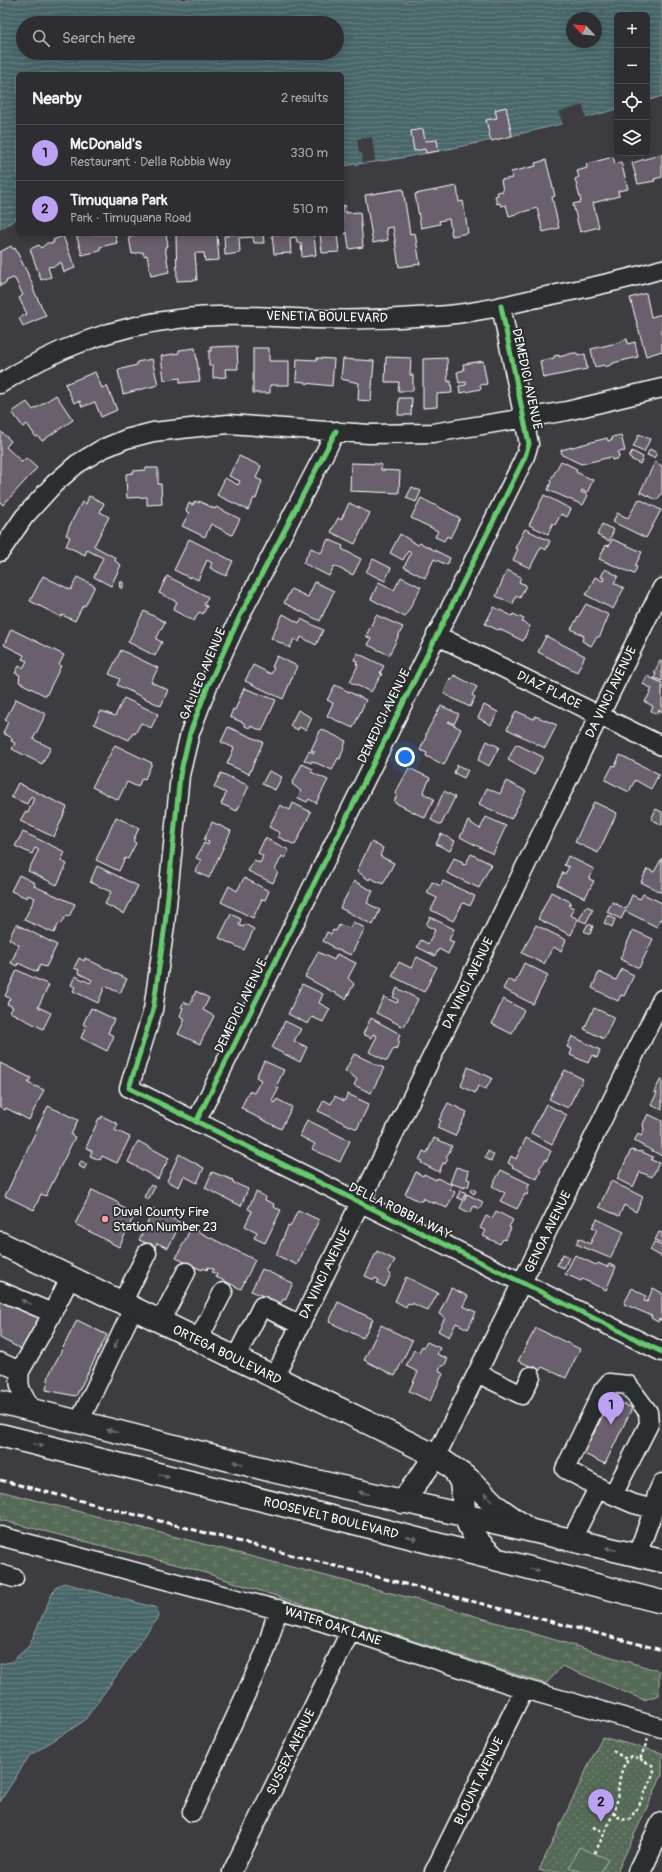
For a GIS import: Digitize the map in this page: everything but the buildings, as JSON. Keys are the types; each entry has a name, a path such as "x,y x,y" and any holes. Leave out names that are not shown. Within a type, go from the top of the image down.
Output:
{"main road":[{"name":"ORTEGA BOULEVARD","path":"0,1243 444,1462 470,1480 497,1507 529,1530"},
{"path":"0,1402 202,1454 402,1502 572,1539 662,1561"},
{"name":"ROOSEVELT BOULEVARD","path":"0,1435 347,1521 662,1602"},
{"path":"444,1462 461,1482 465,1516 471,1533 477,1542 497,1560"},
{"name":"GENOA AVENUE","path":"347,1521 377,1518 389,1514 444,1462"},
{"path":"640,1872 662,1824"}],"street":[{"name":"VENETIA BOULEVARD","path":"0,384 42,359 68,347 129,328 159,321 215,317 317,319 407,318 437,316 501,306 632,278 662,269"},
{"name":"DEMEDICI AVENUE","path":"196,1122 524,459 529,444 501,306"},
{"path":"0,552 24,517 54,484 77,464 102,449 126,438 153,432 228,424 369,434 433,433 568,411 662,388"},
{"name":"GALILEO AVENUE","path":"129,1088 153,1010 165,926 180,775 190,734 207,688 240,616 336,431"},
{"name":"DA VINCI AVENUE","path":"274,1378 662,588"},
{"name":"DIAZ PLACE","path":"436,635 662,746"},
{"name":"GENOA AVENUE","path":"444,1462 477,1374 662,998"},
{"name":"DELLA ROBBIA WAY","path":"129,1088 662,1352"},
{"path":"78,1422 127,1306 147,1253"},
{"path":"160,1322 186,1272"},
{"path":"32,1410 20,1390 18,1382 20,1371 70,1278"},
{"path":"0,1291 52,1313"},
{"path":"198,1340 223,1292"},
{"path":"235,1359 262,1306 300,1325"},
{"path":"0,1362 20,1371"},
{"path":"477,1374 522,1395 531,1376"},
{"path":"650,1424 648,1412 628,1385 609,1383 603,1390 565,1469 605,1491 634,1504 654,1509"},
{"path":"572,1539 650,1424 662,1411"},
{"path":"637,1555 662,1483"},
{"name":"WATER OAK LANE","path":"0,1536 320,1621 524,1689 657,1726"},
{"path":"192,1812 266,1650 278,1609"},
{"name":"SUSSEX AVENUE","path":"232,1872 350,1632"},
{"name":"BLOUNT AVENUE","path":"434,1872 524,1689"}],"path":[{"path":"640,1759 657,1726"},
{"path":"613,1751 628,1760"},
{"path":"595,1853 614,1812 623,1766 632,1756 652,1765 654,1772 639,1805 630,1819 620,1819 614,1812"},
{"path":"594,1827 604,1832"}],"green space":[{"path":"0,1491 445,1607 659,1671 659,1695 644,1700 562,1666 546,1684 190,1568 0,1520"},
{"path":"602,1737 662,1753 662,1775 617,1872 545,1872 539,1870"},
{"path":"579,1847 608,1859 601,1872 581,1872 569,1867"}],"water":[{"path":"0,0 662,0 662,96 650,100 650,12 614,12 614,110 538,130 433,152 344,166 344,72 16,72 16,219 0,229"},
{"path":"64,1583 157,1608 158,1617 84,1721 29,1756 0,1802 0,1664 11,1662 29,1646 55,1587"}],"pier":[{"path":"583,105 586,118 563,125 559,112"},
{"path":"372,137 375,161 363,163 362,153 359,153 357,139"}],"railway":[{"path":"0,1480 662,1650"}],"cycle path":[{"path":"196,1122 524,459 529,444 501,306"},
{"path":"336,431 240,616 207,688 190,733 180,775 165,925 153,1010 129,1088 662,1352"}],"place":[{"name":"Duval County Fire Station Number 23","path":"105,1219"},
{"name":"McDonald's","path":"611,1425"},
{"name":"Timuquana Park","path":"601,1822"}]}
